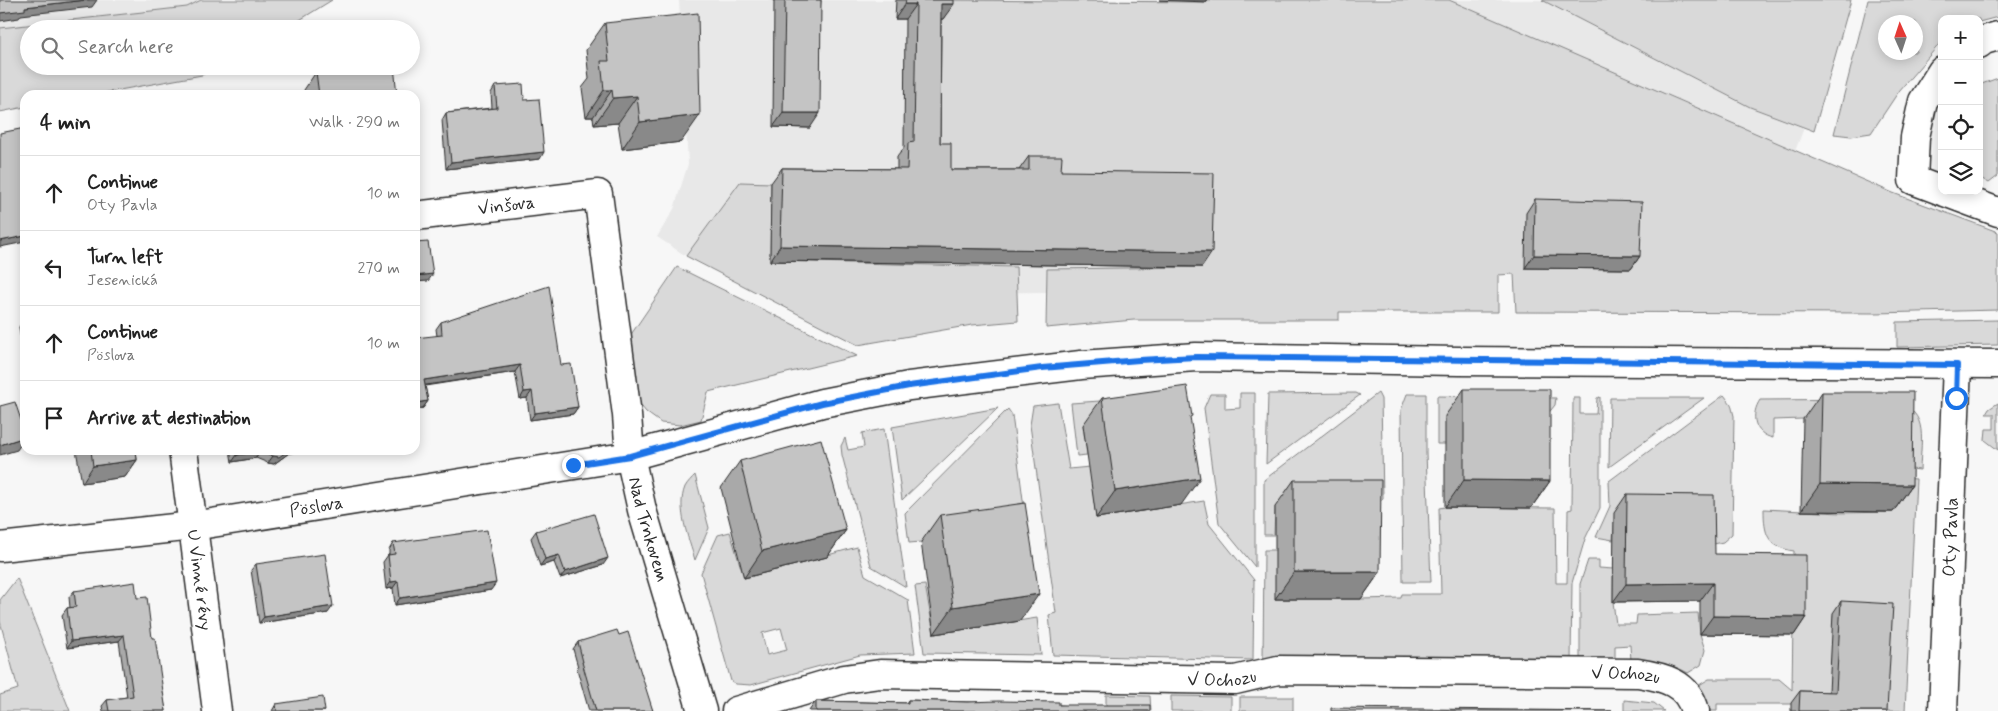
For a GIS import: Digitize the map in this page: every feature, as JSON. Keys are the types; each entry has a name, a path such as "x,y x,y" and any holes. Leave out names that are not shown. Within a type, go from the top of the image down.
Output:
{"street":[{"path":"1983,42 1998,36"},
{"path":"1938,77 1923,101 1914,137 1913,180 1938,189"},
{"name":"Vinšova","path":"420,215 598,194"},
{"name":"Nad Trnkovem","path":"598,194 627,415 630,456 642,510 702,711"},
{"path":"1953,195 1998,212"},
{"name":"Pöslova","path":"0,547 193,526 630,456 822,403 909,386 1042,368 1196,357 1998,364"},
{"name":"Oty Pavla","path":"1943,711 1957,365"},
{"name":"U Vinné révy","path":"184,455 217,711"},
{"name":"V Ochozu","path":"736,711 844,679 880,674 1235,680 1278,670 1638,673 1660,676 1680,685 1694,704 1695,711"}],"shaded area":[{"path":"0,0 201,0 187,7 71,20 20,20 20,26 0,28"},
{"path":"201,0 332,0 300,20 71,20 187,7"},
{"path":"679,0 1542,0 1750,107 1804,128 1795,151 1623,76 1223,289 982,293 737,281 686,256 657,237 674,209 688,164"},
{"path":"931,0 1206,2 1206,0 1449,0 1893,193 1998,232 1998,310 1876,313 1516,312 1514,274 1498,275 1498,312 1339,312 1339,320 1134,320 1046,328 1047,269 1202,267 929,170"},
{"path":"1542,0 1851,0 1814,131 1750,107"},
{"path":"1868,0 1998,0 1998,17 1983,21 1983,15 1938,15 1938,46 1899,91 1871,133 1851,136 1834,134"},
{"path":"20,26 20,75 202,75 120,90 20,90 20,108 0,112 0,28"},
{"path":"1998,78 1998,176 1989,183 1983,179 1983,84"},
{"path":"740,182 771,183 770,261 1016,267 1018,321 972,325 858,345 686,256"},
{"path":"677,267 857,356 708,392 701,420 680,425 661,423 646,412 633,396 628,362 632,333"},
{"path":"1998,320 1998,345 1897,347 1897,322"},
{"path":"1240,393 1255,393 1255,567 1219,523 1204,408 1210,394 1225,394 1225,409 1240,408"},
{"path":"1356,393 1360,395 1266,464 1268,394"},
{"path":"1378,393 1381,399 1383,498 1379,503 1275,507 1274,535 1264,535 1264,480"},
{"path":"1407,394 1426,394 1426,453 1431,582 1403,582 1401,410"},
{"path":"1186,395 1083,425 1087,455 1077,456 1071,403"},
{"path":"1724,395 1731,404 1734,416 1732,534 1723,542 1714,544 1615,513 1613,540 1596,537 1610,506 1609,481"},
{"path":"1437,396 1556,398 1555,405 1547,415 1445,444 1437,444"},
{"path":"1600,397 1600,508 1585,539 1572,583 1571,660 1263,660 1264,550 1276,550 1361,599 1401,598 1402,594 1441,594 1439,508 1555,508 1556,583 1567,583 1568,510 1572,509 1573,398 1580,398 1580,414 1596,414 1597,398"},
{"path":"1610,398 1704,398 1609,467"},
{"path":"1888,399 1911,410 1917,417 1921,435 1920,470 1893,467 1803,419 1773,420 1773,438 1767,436 1758,428 1755,418 1755,412 1760,400"},
{"path":"1058,403 1069,469 1090,467 1096,518 1204,501 1209,524 1254,580 1253,660 1053,655 1049,615 1056,613 1030,425 1033,406"},
{"path":"1998,403 1998,450 1985,440 1986,429 1994,429 1994,414 1986,414 1989,409"},
{"path":"998,408 902,500 892,427"},
{"path":"1008,409 1012,415 1025,515 921,542 909,543 905,513"},
{"path":"884,429 906,587 871,566 842,455 841,446 845,438 848,450 864,447 862,433"},
{"path":"695,475 709,528 695,560 684,524 682,505 685,487"},
{"path":"1893,477 1916,479 1905,711 1828,711 1806,704 1717,704 1717,711 1710,711 1696,687 1709,679 1779,679 1792,690 1794,551 1778,546 1769,538 1766,532 1764,509 1840,513 1892,512"},
{"path":"730,532 744,578 857,547 865,575 908,600 915,653 860,655 751,685 736,684 731,681 701,573 718,535","holes":["781,628 787,650 767,655 762,633"]},
{"path":"1588,560 1599,560 1599,568 1613,569 1613,602 1616,624 1636,624 1637,615 1698,613 1700,634 1705,650 1701,665 1688,673 1668,665 1631,661 1630,645 1615,646 1615,661 1580,660 1580,584"},
{"path":"17,578 70,711 0,711 0,695 18,689 0,621 0,600"},
{"path":"925,585 934,634 1037,618 1041,655 924,653 915,586"},
{"path":"1106,695 1150,696 1151,711 1106,711"},
{"path":"1171,696 1231,697 1231,711 1171,711"},
{"path":"1240,697 1293,697 1293,711 1240,711"},
{"path":"1624,700 1654,703 1664,711 1624,711"}],"building":[{"path":"0,0 86,0 25,7 25,10 0,13"},
{"path":"785,0 821,0 820,113 783,113"},
{"path":"906,0 954,0 954,4 941,4 940,143 951,143 951,170 1029,170 1029,156 1062,156 1061,171 1214,173 1212,252 780,246 782,168 907,169 908,143 914,142 916,4 905,4"},
{"path":"698,13 700,115 640,122 637,96 613,98 612,90 604,90 601,61 609,61 605,23"},
{"path":"316,75 395,75 396,90 318,90"},
{"path":"523,84 524,100 539,99 544,152 451,162 446,113 497,108 495,86"},
{"path":"20,129 20,237 0,241 0,133"},
{"path":"1535,199 1642,202 1640,256 1534,255"},
{"path":"428,242 433,274 420,275 420,243"},
{"path":"549,286 561,365 571,364 578,407 535,413 532,391 524,392 520,365 424,380 428,401 420,402 420,337 442,335 441,322"},
{"path":"1187,386 1200,478 1115,491 1102,398"},
{"path":"1464,389 1550,389 1550,481 1464,480"},
{"path":"1822,392 1913,392 1912,485 1820,484"},
{"path":"15,402 20,417 20,439 0,445 0,406"},
{"path":"821,439 846,530 762,551 740,461"},
{"path":"92,455 136,455 137,460 93,466"},
{"path":"1294,480 1381,480 1380,572 1294,572"},
{"path":"1627,494 1714,495 1715,554 1806,555 1806,617 1713,616 1713,583 1626,584"},
{"path":"1025,503 1039,594 953,607 940,515"},
{"path":"594,514 608,558 565,572 559,555 545,559 536,531"},
{"path":"487,530 496,583 400,598 398,581 391,582 388,555 395,554 393,543"},
{"path":"325,554 333,606 264,617 256,564"},
{"path":"135,582 137,598 147,597 152,638 155,638 166,711 109,711 107,700 133,696 124,635 71,641 67,608 76,607 74,591"},
{"path":"1841,601 1893,604 1887,711 1799,711 1800,691 1836,692"},
{"path":"617,630 619,635 628,632 653,711 596,711 578,642"},
{"path":"323,697 325,711 277,711 276,704"},
{"path":"908,700 1059,702 1059,705 1150,705 1150,711 816,711 816,701 908,703"},
{"path":"1331,708 1612,711 1331,711"}],"route":[{"path":"573,465 630,456 822,403 909,386 1042,368 1196,357 1957,365 1956,398"}]}
